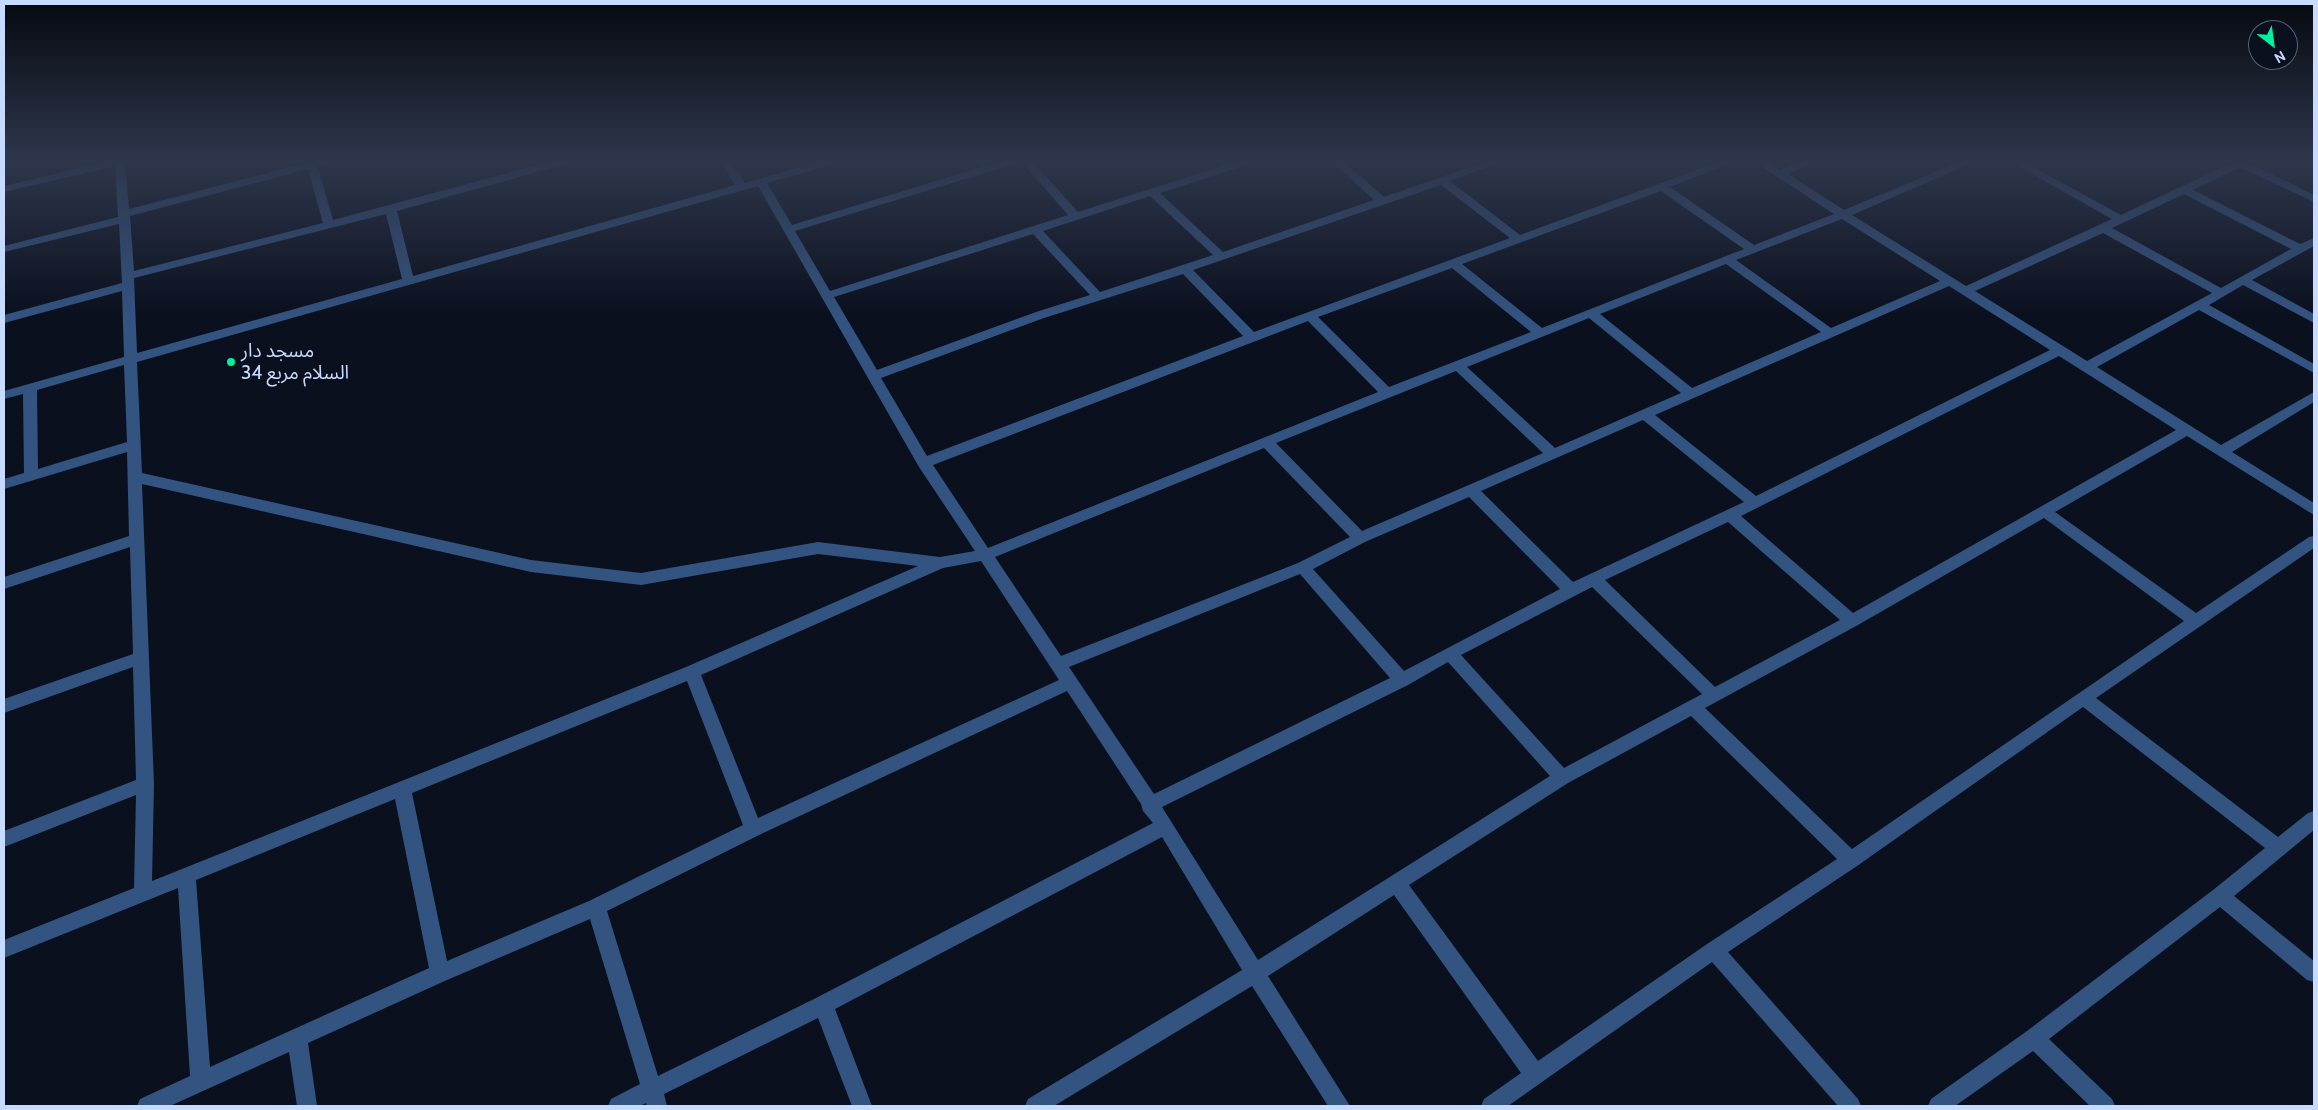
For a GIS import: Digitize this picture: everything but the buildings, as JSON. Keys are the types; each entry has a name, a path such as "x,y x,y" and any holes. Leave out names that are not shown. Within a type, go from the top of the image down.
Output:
{"street":[{"path":"125,214 145,784 144,892"},
{"path":"4,249 137,214"},
{"path":"326,214 329,225"},
{"path":"4,319 128,281 372,214"},
{"path":"392,214 408,280"},
{"path":"4,395 646,214"},
{"path":"781,214 826,296 924,463 1149,805 1165,826 1254,973 1340,1106"},
{"path":"791,229 841,214"},
{"path":"826,296 1082,214"},
{"path":"1176,214 1221,256"},
{"path":"873,376 1040,315 1345,214"},
{"path":"1485,214 1518,239"},
{"path":"924,463 1252,337 1588,214"},
{"path":"1701,214 1752,249"},
{"path":"4,949 692,672 940,563 985,555 1387,393 1844,214 2314,510"},
{"path":"2111,214 2120,219"},
{"path":"1964,291 2131,214"},
{"path":"2231,214 2300,249"},
{"path":"1035,228 1098,297"},
{"path":"2103,228 2220,292"},
{"path":"2087,367 2314,241"},
{"path":"1728,260 1830,332"},
{"path":"1454,263 1540,333"},
{"path":"1186,268 1252,337"},
{"path":"1057,666 1303,567 1360,538 1950,281"},
{"path":"2244,281 2314,319"},
{"path":"2198,304 2314,369"},
{"path":"1592,314 1690,394"},
{"path":"1310,316 1387,393"},
{"path":"1149,805 1402,680 1571,590 1755,504 2060,350"},
{"path":"1458,366 1554,454"},
{"path":"30,388 31,476"},
{"path":"2221,452 2314,396"},
{"path":"1645,414 1755,504"},
{"path":"1035,1106 1254,973 1562,778 1852,621 2187,430"},
{"path":"1267,442 1360,538"},
{"path":"4,484 134,445"},
{"path":"135,477 531,566 642,579 818,548 940,563"},
{"path":"1471,490 1571,590"},
{"path":"2045,512 2197,622"},
{"path":"1730,515 1852,621"},
{"path":"4,583 137,539"},
{"path":"1491,1106 1714,950 1851,860 2083,698 2314,541"},
{"path":"1303,567 1402,680"},
{"path":"1595,580 1714,696"},
{"path":"1450,653 1562,778"},
{"path":"4,706 141,658"},
{"path":"692,672 752,829"},
{"path":"148,1106 440,973 596,907 752,829 1069,683"},
{"path":"2083,698 2278,848"},
{"path":"1694,708 1851,860"},
{"path":"4,838 145,784"},
{"path":"402,788 440,973"},
{"path":"1938,1106 2034,1038 2220,896 2314,819"},
{"path":"618,1106 655,1097 823,1005 1165,826"},
{"path":"186,875 201,1082"},
{"path":"1396,884 1536,1076"},
{"path":"2220,896 2314,973"},
{"path":"596,907 655,1097"},
{"path":"1714,950 1851,1106"},
{"path":"823,1005 862,1106"},
{"path":"297,1038 306,1106"},
{"path":"2034,1038 2105,1106"}],"place":[{"name":"مسجد دار السلام مربع 34","path":"231,362"}]}
